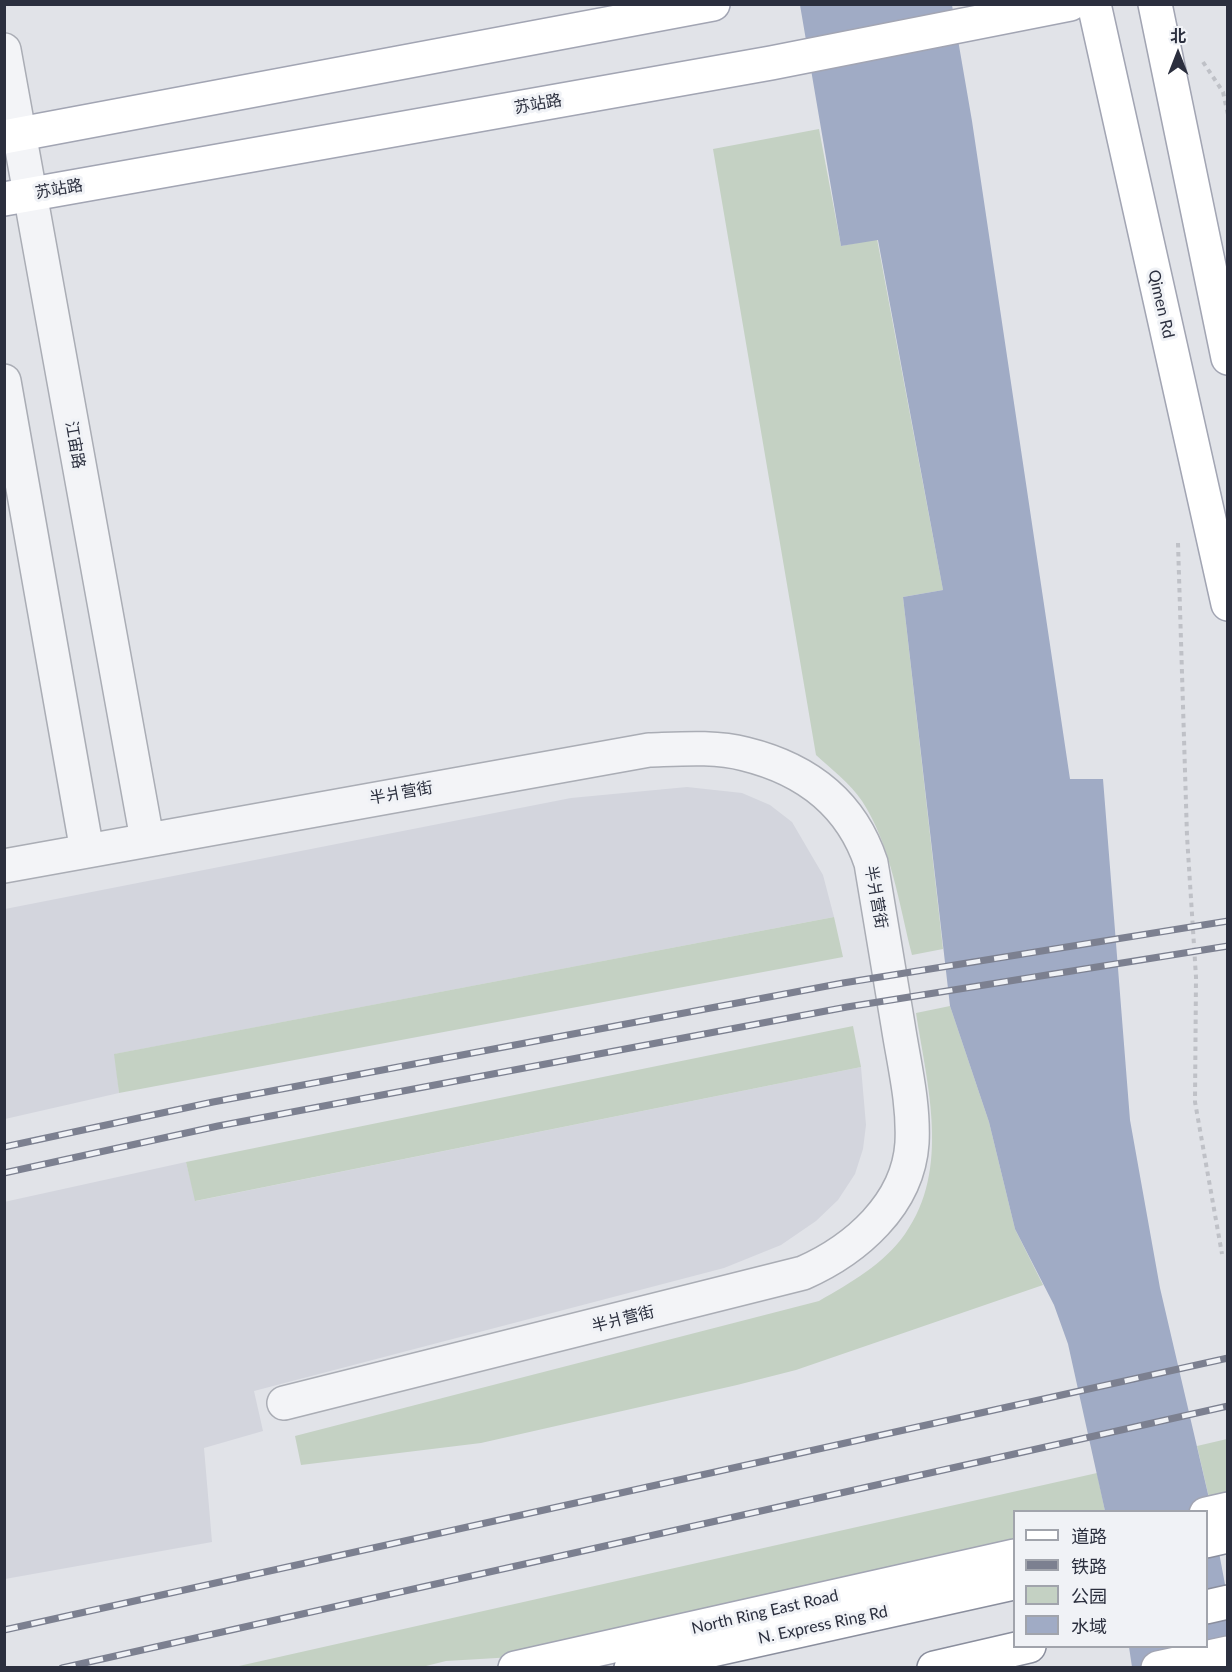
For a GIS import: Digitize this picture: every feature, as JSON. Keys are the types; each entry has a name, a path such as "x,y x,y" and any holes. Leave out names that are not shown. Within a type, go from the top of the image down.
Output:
{"main road":[{"path":"12,136 713,4"},
{"name":"苏站路","path":"17,197 771,63 1070,4"},
{"name":"Qimen Rd","path":"1094,4 1227,604"},
{"path":"1155,4 1227,358"},
{"path":"1208,1514 1227,1509"},
{"path":"1208,1541 1227,1536"},
{"name":"North Ring East Road","path":"515,1668 1013,1556"},
{"name":"N. Express Ring Rd","path":"631,1668 1013,1583"},
{"path":"1208,1607 1227,1602"},
{"path":"934,1668 1024,1648"},
{"path":"1158,1668 1227,1653"}],"street":[{"name":"江宙路","path":"4,50 17,197 147,840"},
{"path":"4,381 87,850"},
{"name":"半爿营街","path":"4,866 649,750 744,753 777,764 805,778 846,813 862,836 871,863 908,1085 912,1144 903,1180 894,1196 856,1243 842,1254 803,1273 284,1403"}],"path":[{"path":"1177,532 1187,836 1196,977 1195,1102 1222,1254"}],"shaded area":[{"path":"687,787 742,793 770,805 792,822 823,875 834,917 115,1054 119,1093 5,1119 5,909 571,798"},
{"path":"861,1067 866,1125 863,1149 855,1174 838,1200 816,1221 781,1245 724,1268 254,1391 263,1431 204,1448 212,1542 5,1579 4,1202 186,1162 196,1201"}],"green space":[{"path":"819,129 841,246 877,239 943,590 903,597 943,949 912,955 893,875 872,818 852,788 816,755 713,149"},
{"path":"834,917 843,957 119,1093 114,1054"},
{"path":"950,1006 989,1122 1015,1229 1043,1285 796,1370 737,1385 481,1443 301,1465 295,1436 819,1301 866,1272 887,1255 905,1234 919,1209 928,1182 932,1154 932,1126 916,1013"},
{"path":"853,1026 861,1067 195,1201 186,1162"},
{"path":"1227,1439 1227,1499 1210,1502 1197,1446"},
{"path":"1097,1473 1105,1510 1013,1510 1013,1548 531,1656 446,1661 418,1668 230,1668"}],"water":[{"path":"800,5 952,5 972,121 1070,779 1103,779 1130,1120 1160,1288 1208,1494 1227,1595 1227,1667 1132,1667 1129,1648 1208,1648 1208,1510 1105,1510 1068,1344 1054,1305 1015,1229 989,1122 950,1006 903,597 943,590 878,240 841,246"}],"railway":[{"path":"4,1147 213,1102 843,983 1228,921"},
{"path":"4,1173 218,1126 847,1007 1228,946"},
{"path":"4,1630 1228,1358"},
{"path":"62,1668 1228,1406"}]}
